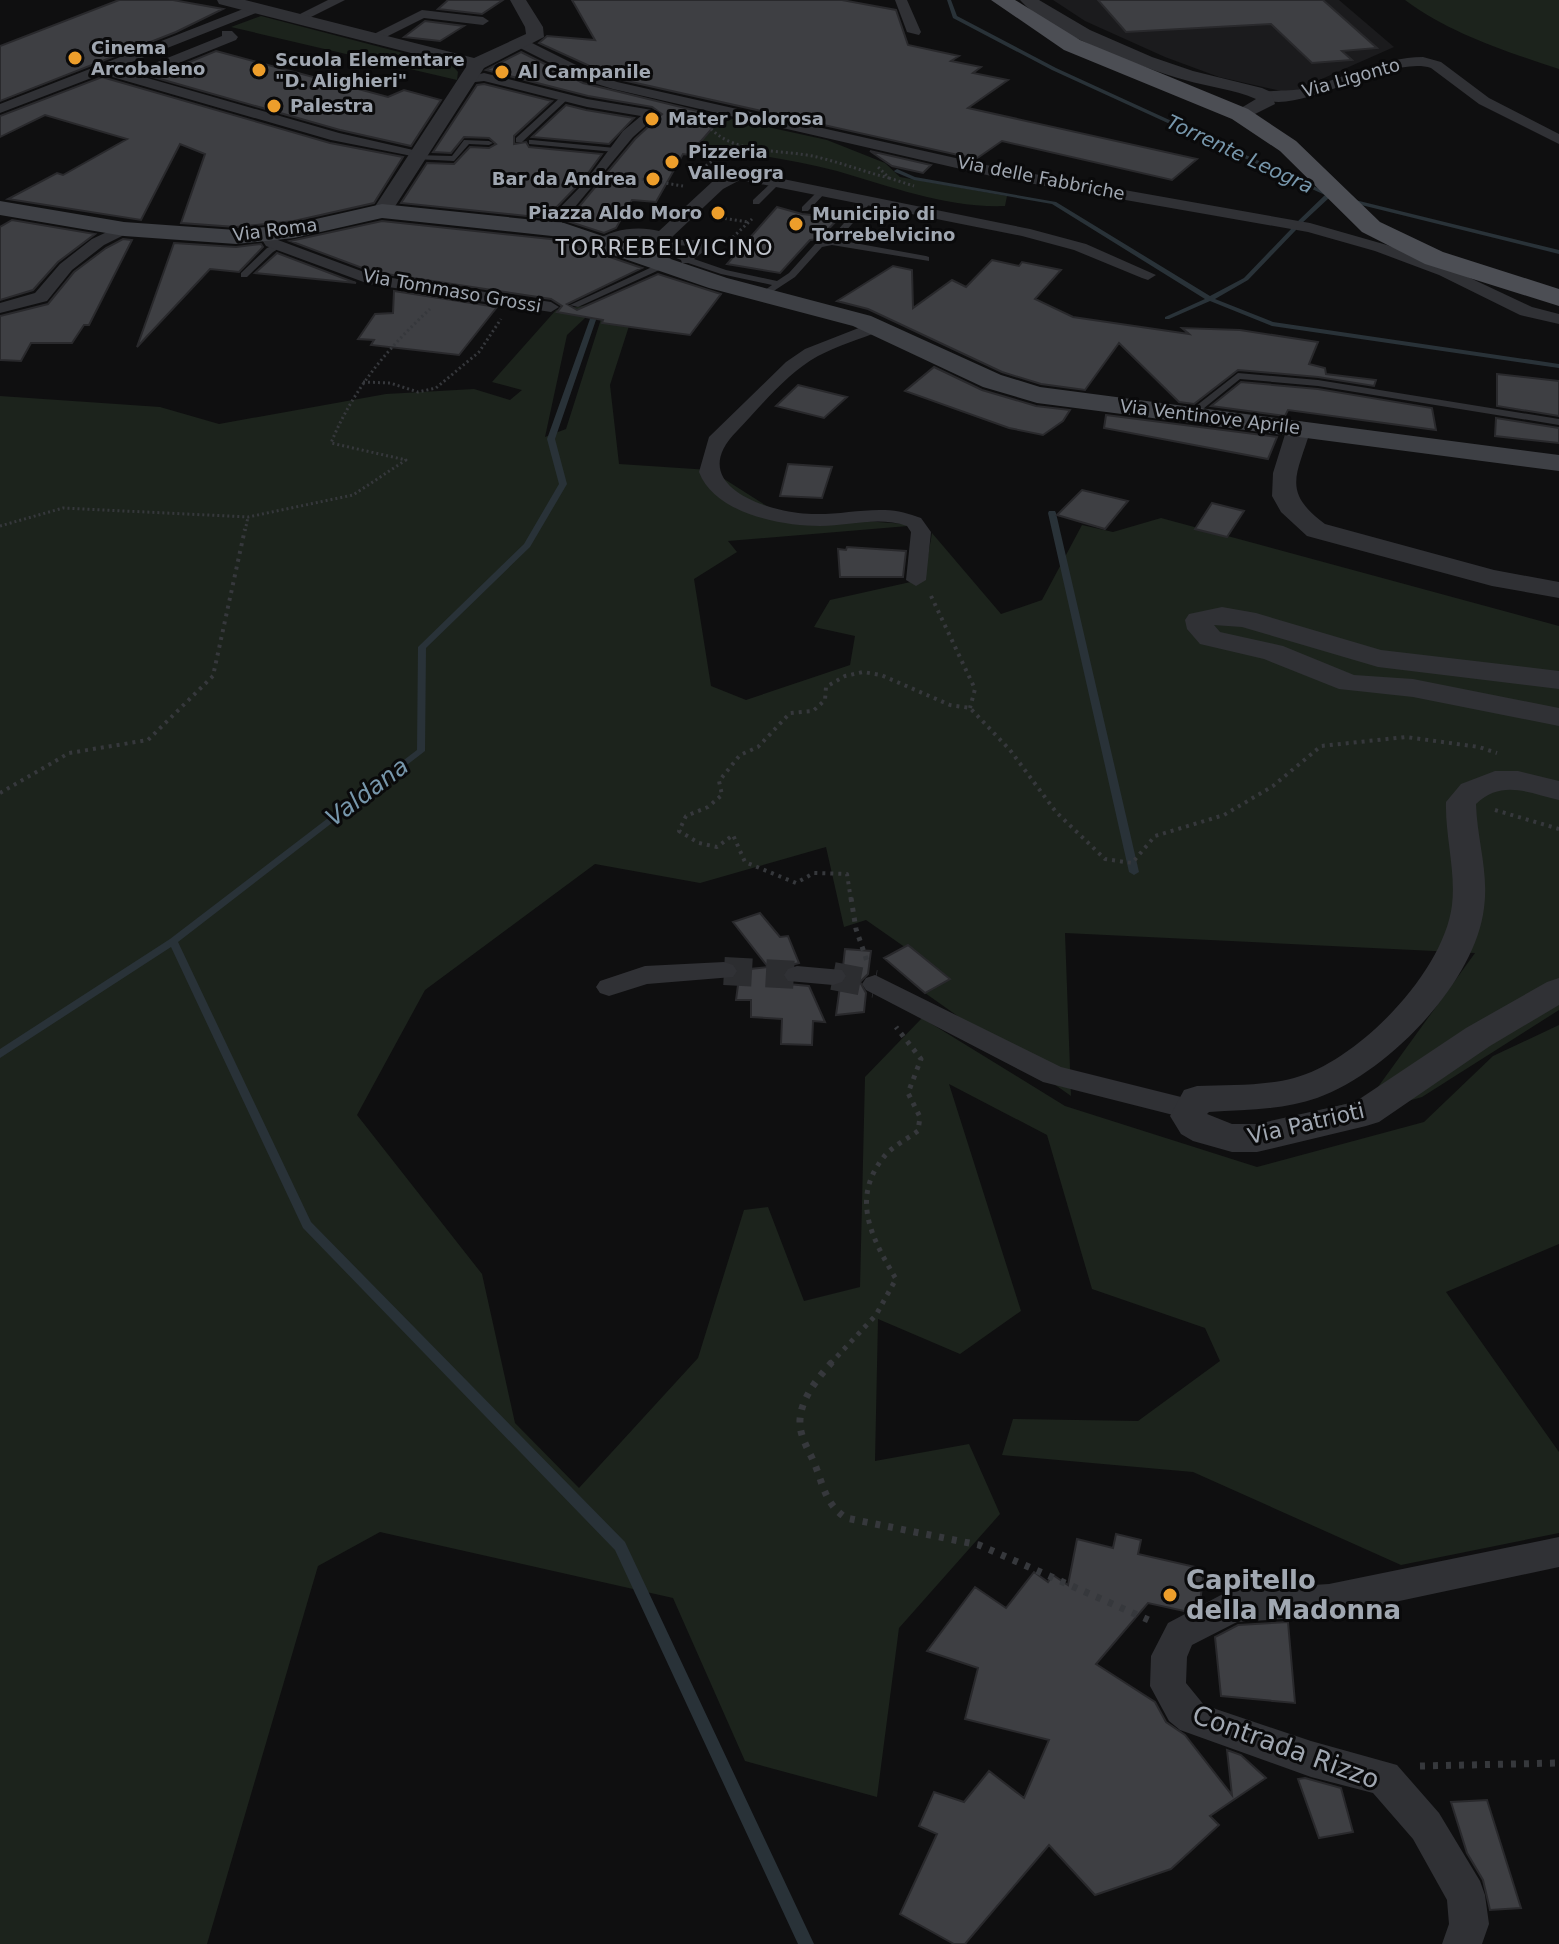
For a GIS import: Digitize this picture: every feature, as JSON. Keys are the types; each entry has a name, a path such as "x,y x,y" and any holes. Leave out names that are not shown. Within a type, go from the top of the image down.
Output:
{"main road":[{"path":"1001,0 1072,45 1240,114 1275,136 1371,227 1434,258 1559,298"},
{"name":"Via Roma","path":"0,208 124,229 273,240 382,211 549,228 604,242"},
{"name":"Via Ventinove Aprile","path":"604,242 669,255 837,313 1014,389 1048,397 1559,463"}],"street":[{"path":"225,0 371,39 484,77 587,103 652,114 615,150 549,228"},
{"path":"298,18 339,0"},
{"path":"382,211 472,72 494,53 530,41 537,33 518,0"},
{"path":"901,0 914,32"},
{"path":"1028,0 1054,18 1153,62 1213,83 1249,88 1265,96 1266,104 1240,114"},
{"path":"0,109 256,8"},
{"path":"371,39 422,14 483,21"},
{"path":"135,76 231,37 214,25"},
{"name":"Via delle Fabbriche","path":"521,43 589,77 613,85 1000,173 1310,228 1381,248 1445,272 1526,311 1559,319"},
{"name":"Via Ligonto","path":"1265,96 1289,96 1332,86 1400,61 1423,61 1436,65 1484,101 1559,140"},
{"path":"94,71 135,76 336,137 416,156"},
{"path":"669,255 678,226 724,181 739,175 1054,239 1148,275"},
{"path":"0,308 41,297 66,267 98,242 124,229"},
{"name":"Via Tommaso Grossi","path":"273,240 369,279 551,307"},
{"path":"874,327 811,353 792,366 716,441 709,472 716,486 725,493 750,507 779,516 824,520 880,514 914,522 921,532 916,580"},
{"path":"1299,428 1282,484 1285,502 1296,517 1316,530 1492,578 1559,590"},
{"path":"1559,680 1378,658 1246,619 1222,615 1199,620 1201,629 1210,638 1273,652 1349,683 1413,688 1559,717"},
{"path":"1460,813 1461,802 1475,786 1486,780 1519,781 1559,791"},
{"name":"Via Patrioti","path":"1460,813 1465,849 1467,917 1430,989 1395,1028 1348,1066 1304,1090 1197,1099 1188,1116 1194,1124 1232,1138 1257,1138 1366,1113 1478,1037 1559,990"},
{"path":"609,987 645,975 724,971"},
{"path":"797,975 833,976"},
{"path":"875,984 1053,1075 1189,1109"},
{"path":"1180,1634 1233,1606 1329,1600 1559,1552"},
{"name":"Contrada Rizzo","path":"1180,1634 1169,1656 1168,1686 1172,1696 1193,1718 1311,1759 1384,1778 1426,1826 1466,1895 1469,1924 1462,1944"}],"lane":[{"path":"519,140 566,97"},
{"path":"416,156 454,159 467,142 489,143"},
{"path":"532,142 615,150"},
{"path":"756,202 777,182"},
{"path":"805,209 823,191"},
{"path":"832,242 869,200"},
{"path":"244,275 270,250 273,240"},
{"path":"575,305 669,255 704,248 684,240 669,255"},
{"path":"771,290 819,245 832,242 926,259"},
{"path":"1190,415 1238,376 1318,383 1559,422"}],"path":[{"path":"591,179 688,186"},
{"path":"702,245 730,240 757,214"},
{"path":"707,216 748,222"},
{"path":"363,382 390,383 418,392 436,388 479,352 513,301"},
{"path":"0,526 63,508 248,517 353,495 406,460 331,443 363,382 401,337 436,304"},
{"path":"0,793 69,753 148,740 213,676 248,517"},
{"path":"916,580 927,590 942,615 945,630 975,689 970,708"},
{"path":"1180,1634 979,1545 846,1518 836,1513 825,1495 803,1437 800,1425 802,1412 821,1376 886,1302 896,1279 871,1237 866,1196 884,1156 918,1131 920,1117 909,1103 907,1091 921,1059 907,1039 874,1005 875,984 856,929 847,874 814,873 796,883 745,862 733,835 717,847 699,843 679,831 686,816 708,807 722,795 719,781 740,755 758,747 790,713 813,711 825,700 826,687 839,676 858,671 877,673 950,707 970,708 1010,750 1056,812 1105,859 1132,863 1155,836 1224,815 1273,786 1321,746 1406,737 1479,747 1504,756"},
{"path":"1460,813 1494,810 1559,829"},
{"path":"1384,1778 1407,1767 1559,1763"}],"shaded area":[{"path":"1053,0 1339,0 1394,47 1290,93 1219,77 1165,57 1085,21"},
{"path":"1405,0 1559,0 1559,69 1460,32"},
{"path":"261,16 453,66 458,72 457,80 231,27"},
{"path":"732,119 827,140 885,163 900,177 1007,196 1005,206 941,200 820,167 703,147 702,131"},
{"path":"601,303 567,335 545,437 566,429 601,319 629,326 610,385 619,464 710,470 781,515 920,525 728,541 737,552 694,579 711,686 746,700 850,665 855,636 814,627 830,600 924,579 932,533 1001,614 1042,600 1082,525 1113,532 1161,518 1559,626 1559,1010 1422,1097 1269,1141 1227,1133 1370,1098 1475,953 1065,933 1071,1096 925,993 949,978 866,920 844,927 826,847 700,883 595,864 425,990 357,1115 482,1274 515,1423 579,1488 698,1358 744,1210 768,1207 804,1301 860,1287 865,1077 922,1018 1065,1106 1257,1167 1424,1122 1493,1056 1559,1025 1559,1244 1446,1292 1559,1452 1559,1533 1401,1565 1193,1472 1002,1455 1013,1419 1138,1421 1220,1361 1205,1328 1092,1289 1047,1135 949,1084 1021,1311 960,1354 878,1319 875,1461 969,1444 1000,1514 899,1628 877,1797 745,1761 673,1598 380,1532 318,1566 207,1944 0,1944 0,396 160,407 219,424 386,394 474,389 510,400 522,390 492,382 556,310"}],"building":[{"path":"119,0 173,0 223,9 176,32 0,101 0,46"},
{"path":"448,0 503,0 482,14 438,9"},
{"path":"572,0 842,0 896,10 908,45 959,56 951,61 981,67 973,73 1008,80 968,108 1197,159 1172,180 1002,141 976,159 618,79 539,43 547,36 595,40"},
{"path":"1098,0 1323,0 1377,48 1342,51 1352,60 1312,63 1271,24 1126,32"},
{"path":"425,21 464,26 440,41 404,37"},
{"path":"216,51 388,97 404,90 441,100 411,146 340,130 153,77"},
{"path":"521,52 583,83 722,117 689,155 683,154 656,202 632,200 616,228 604,233 567,221 635,139 662,114 652,107 588,96 486,70"},
{"path":"102,77 330,143 403,157 374,203 294,221 236,227 181,223 205,154 180,144 141,220 8,199 57,173 63,175 127,139 45,115 0,137 0,116"},
{"path":"484,84 552,101 514,136 514,144 526,142 529,147 602,154 583,180 546,218 401,203 427,163 454,164 470,147 489,148 496,144 489,138 464,137 451,153 433,152 477,85"},
{"path":"566,105 634,118 609,144 532,137"},
{"path":"870,151 931,165 923,173 892,166"},
{"path":"777,207 802,214 839,218 819,239 810,240 780,273 727,264"},
{"path":"12,220 95,234 58,262 33,290 0,300 0,227"},
{"path":"382,221 560,240 642,268 567,304 577,310 658,274 721,294 690,335 602,323 603,320 557,312 562,306 551,299 373,272 290,241"},
{"path":"123,239 132,240 89,325 84,325 72,343 31,343 21,361 0,360 0,316 48,304 74,272"},
{"path":"174,243 236,247 261,244 263,247 239,272 210,269 137,347"},
{"path":"277,253 356,283 255,273"},
{"path":"992,260 1061,270 1035,299 1073,317 1189,334 1182,328 1240,330 1318,342 1309,364 1325,368 1326,374 1376,380 1374,386 1238,370 1194,404 1179,402 1119,343 1085,390 1041,384 1002,372 868,309 837,301 893,266 912,270 913,308 952,280 966,287"},
{"path":"394,291 497,307 459,355 371,345 374,340 358,339 375,314 393,313"},
{"path":"934,367 982,390 1036,406 1070,410 1063,421 1043,435 1009,428 905,391"},
{"path":"1497,374 1559,381 1559,416 1497,406"},
{"path":"1241,382 1318,389 1432,408 1436,430 1288,410 1285,416 1211,406"},
{"path":"798,385 847,397 824,418 776,406"},
{"path":"1106,415 1277,437 1268,459 1104,428"},
{"path":"1496,418 1559,428 1559,443 1495,436"},
{"path":"788,464 832,467 822,498 780,496"},
{"path":"1082,490 1128,501 1105,529 1057,515"},
{"path":"1212,503 1244,511 1227,537 1195,529"},
{"path":"847,547 906,551 903,577 840,577 838,549 846,550"},
{"path":"760,913 780,937 788,936 799,963 787,966 782,977 788,984 809,986 825,1022 813,1021 812,1045 781,1044 782,1019 751,1017 751,1000 736,1000 740,970 768,967 733,922"},
{"path":"908,945 950,979 925,993 884,958"},
{"path":"845,949 871,951 868,974 860,982 866,993 864,1012 836,1015 840,986 848,978 843,967"},
{"path":"1116,1534 1141,1540 1138,1554 1204,1569 1200,1603 1184,1611 1148,1603 1096,1664 1155,1702 1166,1722 1185,1735 1232,1795 1227,1750 1241,1755 1266,1778 1210,1816 1219,1825 1171,1869 1095,1895 1049,1845 965,1944 954,1944 900,1914 937,1834 919,1826 934,1792 964,1802 989,1771 1024,1798 1049,1740 965,1719 978,1668 927,1651 975,1587 1006,1608 1034,1572 1048,1582 1053,1575 1068,1585 1077,1539 1113,1548"},
{"path":"1288,1622 1295,1703 1221,1696 1215,1637 1238,1625"},
{"path":"1305,1778 1341,1788 1353,1832 1319,1838 1298,1779"},
{"path":"1487,1800 1521,1908 1490,1910 1483,1880 1467,1853 1451,1802"}],"waterway":[{"name":"Torrente Leogra","path":"949,0 955,17 1054,69 1332,196"},
{"path":"897,171 914,178 1054,203 1210,299"},
{"path":"1299,223 1329,195"},
{"name":"Torrente Leogra","path":"1347,200 1559,252"},
{"path":"1210,299 1246,279 1294,229"},
{"path":"1167,318 1210,299"},
{"path":"1210,299 1272,324 1559,366"},
{"name":"Valdana","path":"173,941 421,751 422,647 527,545 563,484 551,439 594,316 603,312"},
{"path":"1052,513 1134,872"},
{"name":"Valdana","path":"0,1054 173,941"},
{"path":"173,941 307,1225 620,1546 806,1944"}],"tunnel":[{"path":"724,971 797,975"},
{"path":"833,976 875,984"}],"place":[{"name":"Cinema Arcobaleno","path":"75,58"},
{"name":"Scuola Elementare \"D. Alighieri\"","path":"259,70"},
{"name":"Al Campanile","path":"502,72"},
{"name":"Palestra","path":"274,106"},
{"name":"Mater Dolorosa","path":"652,119"},
{"name":"Pizzeria Valleogra","path":"672,162"},
{"name":"Bar da Andrea","path":"653,179"},
{"name":"Piazza Aldo Moro","path":"718,213"},
{"name":"Municipio di Torrebelvicino","path":"796,224"},
{"name":"Capitello della Madonna","path":"1170,1595"}],"district":[{"name":"TORREBELVICINO","path":"665,247"}]}
